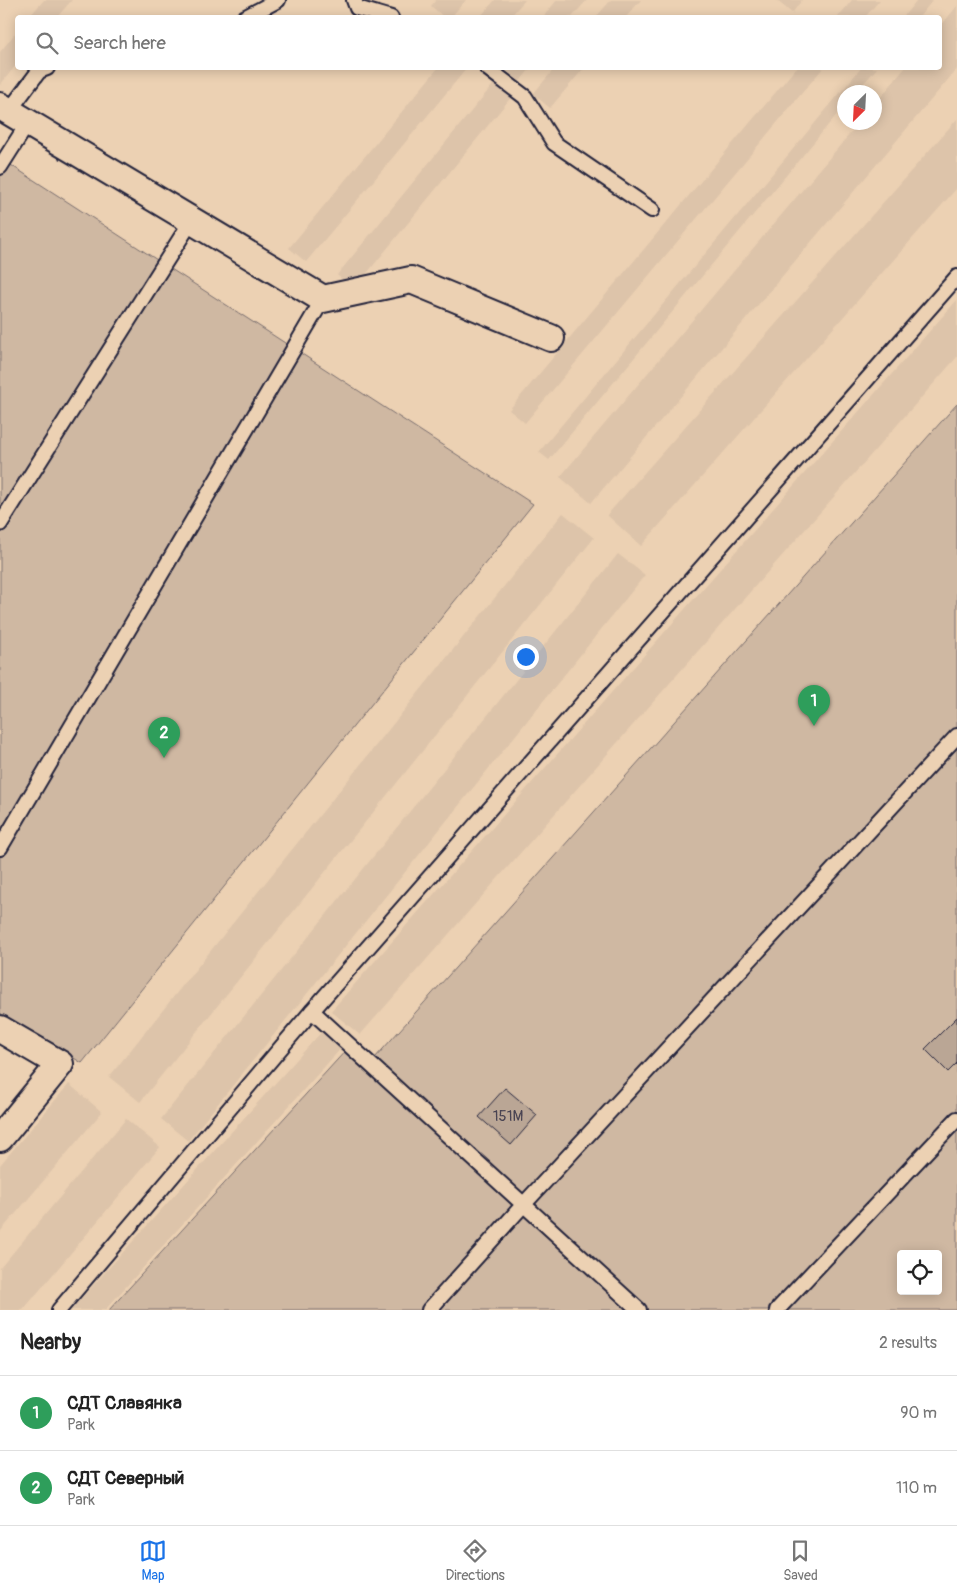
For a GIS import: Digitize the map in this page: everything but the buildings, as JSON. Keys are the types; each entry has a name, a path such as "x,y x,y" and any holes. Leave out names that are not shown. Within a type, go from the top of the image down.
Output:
{"street":[{"path":"12,113 323,299 411,280 550,338"},
{"path":"0,1028 60,1064 0,1138"}],"lane":[{"path":"250,15 278,0"},
{"path":"354,0 357,8 381,15"},
{"path":"0,167 12,113 38,72 42,70"},
{"path":"490,70 525,97 554,143 652,210"},
{"path":"0,524 192,220"},
{"path":"59,1310 312,1011 957,278"},
{"path":"0,848 323,299"},
{"path":"429,1310 524,1204 957,736"},
{"path":"312,1011 639,1310"},
{"path":"777,1310 957,1119"}],"shaded area":[{"path":"44,0 72,0 59,15 31,15"},
{"path":"436,0 466,0 453,15 442,15 431,6"},
{"path":"495,0 525,0 512,15 482,15"},
{"path":"557,0 587,0 574,15 545,15"},
{"path":"611,0 641,0 628,15 598,15"},
{"path":"776,0 802,0 792,13"},
{"path":"852,0 880,0 867,15 840,15"},
{"path":"917,0 933,0 921,15 905,15"},
{"path":"957,6 957,69 591,503 560,477 853,130 882,130 882,96 903,70 942,70 942,25"},
{"path":"15,33 15,66 0,85 0,52"},
{"path":"436,70 465,70 306,262 289,248"},
{"path":"506,70 529,70 520,81"},
{"path":"553,70 582,70 550,108 533,94"},
{"path":"794,70 821,70 525,423 509,410"},
{"path":"859,70 875,70 862,85 847,85"},
{"path":"496,81 513,95 354,289 337,275"},
{"path":"837,97 837,114 549,460 539,452"},
{"path":"957,119 957,188 641,546 607,515"},
{"path":"0,158 533,504 82,1063 0,1013"},
{"path":"957,300 957,357 360,1035 331,1011"},
{"path":"957,404 957,1310 109,1310 348,1048 367,1067"},
{"path":"563,513 594,538 140,1102 109,1077"},
{"path":"618,554 645,575 188,1141 161,1119"},
{"path":"325,1028 344,1045 105,1310 71,1310"},
{"path":"69,1084 102,1112 0,1232 0,1165"},
{"path":"126,1119 160,1147 23,1310 0,1310 0,1268"}],"place":[{"name":"СДТ Славянка","path":"814,726"},
{"name":"СДТ Северный","path":"164,758"}]}
